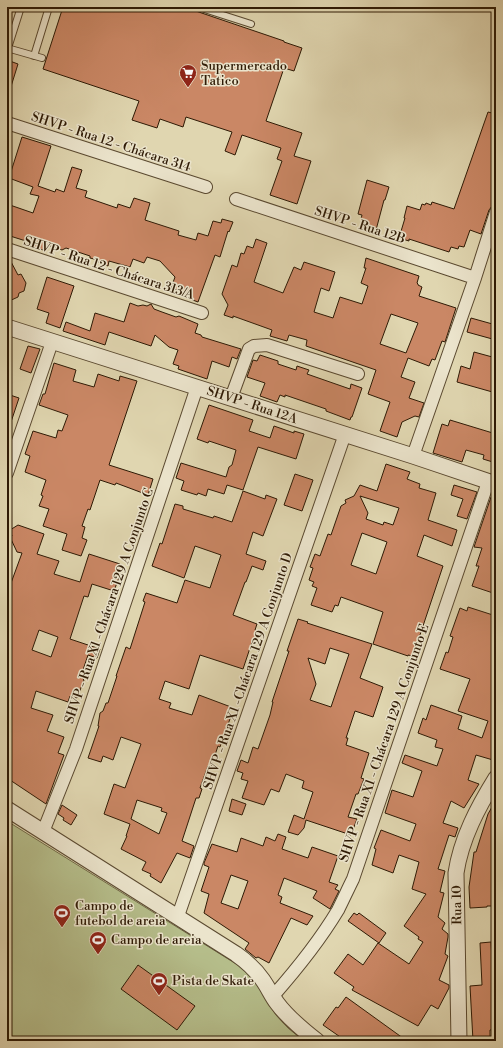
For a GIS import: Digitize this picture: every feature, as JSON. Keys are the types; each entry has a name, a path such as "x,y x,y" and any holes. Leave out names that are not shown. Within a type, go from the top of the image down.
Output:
{"street":[{"name":"SHVP - Rua 12 - Chácara 314","path":"7,123 206,187"},
{"name":"SHVP - Rua 12B","path":"236,199 475,278"},
{"path":"413,456 475,278 496,212"},
{"name":"SHVP - Rua 12 - Chácara 313/A","path":"7,249 202,313"},
{"name":"SHVP - Rua 12A","path":"7,327 345,434 492,483"},
{"path":"7,473 52,342"},
{"path":"231,398 249,349 254,346 267,346 358,374"},
{"name":"SHVP - Rua X1 -Chácara 129 A Conjunto C","path":"42,832 76,749 197,387"},
{"name":"SHVP - Rua X1 -Chácara 129 A Conjunto D","path":"178,916 345,434"},
{"name":"SHVP - Rua X1 - Chácara 129 A Conjunto E","path":"273,996 338,910 353,879 492,483"},
{"name":"Rua 10","path":"459,1041 456,890 458,858 481,802 496,778"},
{"path":"7,809 178,916 249,963 283,1010 300,1028 317,1041"}],"lane":[{"path":"22,7 7,48 42,58"},
{"path":"34,56 49,7"},
{"path":"198,7 251,24"}],"green space":[{"path":"7,821 249,972 276,1015 288,1028 304,1041 7,1041"}],"building":[{"name":"Supermercado Tatico","path":"63,7 184,7 302,48 294,71 284,68 266,121 302,133 294,156 311,161 297,204 270,195 282,161 277,159 281,148 242,135 235,155 225,151 232,132 186,117 183,127 160,119 157,128 132,120 139,101 43,69"},
{"path":"7,60 18,64 9,93 7,92"},
{"path":"488,112 496,114 496,196 493,205 489,210 481,234 470,230 464,247 459,246 458,249 451,247 449,252 409,239 409,241 399,238 407,206 420,210 422,204 425,205 426,203 431,205 432,202 454,209"},
{"path":"22,137 51,146 38,186 55,192 56,189 64,192 72,167 82,170 76,188 87,191 85,197 117,208 118,204 130,208 134,198 150,203 145,220 179,231 178,235 196,240 198,233 208,236 213,221 221,223 222,219 233,222 229,232 228,231 220,257 215,255 198,302 182,296 183,292 171,288 175,277 160,261 147,257 144,263 133,259 130,267 109,261 108,266 98,262 98,260 90,258 90,256 66,248 62,250 45,244 43,250 28,245 29,242 7,235 7,204 33,213 39,196 30,194 33,187 9,178"},
{"path":"367,180 389,187 376,230 366,227 367,223 361,219 362,215 358,214"},
{"path":"256,239 267,243 254,282 283,293 294,267 301,270 304,262 335,272 329,291 321,288 314,312 333,318 340,297 362,304 368,286 361,283 366,268 364,268 366,258 419,276 417,283 422,287 419,296 456,308 445,342 442,341 435,360 432,359 429,366 408,358 401,377 415,382 409,398 424,403 419,417 415,416 402,422 397,437 380,431 390,402 368,394 376,370 306,346 307,340 289,335 287,341 270,336 272,330 233,316 233,318 224,315 228,305 222,294 232,265 237,267 241,253 244,254 247,246 253,248","holes":["391,314 418,323 406,353 380,344"]},
{"path":"7,257 18,275 21,274 26,283 24,291 19,293 18,297 7,302"},
{"path":"47,277 74,286 60,328 46,323 49,313 37,309"},
{"path":"130,303 138,306 147,306 151,304 154,309 176,317 179,316 198,324 195,333 201,335 202,337 241,349 237,359 232,357 229,367 212,361 207,379 178,369 179,366 173,364 178,350 169,347 155,335 151,346 109,332 105,345 63,331 66,322 90,331 95,313 124,322"},
{"path":"471,318 496,325 496,340 467,332"},
{"path":"28,346 40,349 31,373 20,369"},
{"path":"474,352 496,358 496,393 457,382 461,366 470,369"},
{"path":"260,355 278,361 278,364 296,370 297,366 309,370 307,374 350,389 351,384 362,388 350,420 326,411 326,409 285,395 285,397 280,395 277,402 260,396 265,383 247,377 253,360 257,361"},
{"path":"54,363 76,370 73,381 94,387 98,374 119,381 120,376 137,381 109,465 153,479 148,495 116,483 115,485 100,480 90,510 88,509 82,526 85,527 82,538 87,540 81,556 62,550 67,534 43,526 49,509 39,506 43,496 41,495 46,480 25,472 30,456 25,454 33,431 56,438 58,430 62,431 68,415 39,405 43,394 45,394"},
{"path":"7,394 19,398 9,428 7,428"},
{"path":"209,405 253,420 249,431 270,438 274,426 294,433 294,431 304,434 296,459 258,447 243,490 227,485 224,494 208,489 206,496 181,490 184,481 176,478 181,463 226,477 229,467 232,465 236,450 209,441 208,443 197,439"},
{"path":"450,420 496,434 496,463 483,459 484,455 466,450 462,462 433,453 442,424 448,426"},
{"path":"386,464 410,472 407,479 420,484 419,488 436,493 428,520 457,530 452,546 424,535 417,556 443,566 413,656 408,656 373,644 383,612 341,597 338,606 335,605 332,612 311,605 317,588 312,586 314,582 309,580 313,568 310,567 315,554 320,556 328,534 331,535 341,506 346,503 345,500 354,496 360,485 377,491","holes":["360,496 399,508 393,525 384,522 383,525 366,519 368,513","362,533 387,542 376,574 351,565"]},
{"path":"295,474 313,480 302,511 284,505"},
{"path":"454,485 477,492 467,519 457,516 463,499 451,495"},
{"path":"243,491 265,499 266,495 277,499 263,536 253,532 246,554 266,561 263,570 252,566 233,615 257,624 255,630 258,631 255,639 253,639 243,669 200,655 189,689 165,681 159,699 171,703 169,708 192,715 199,695 231,707 228,715 231,716 220,747 218,746 211,767 208,766 200,788 202,789 199,798 196,798 182,841 194,846 190,858 177,853 161,883 150,876 151,874 142,870 146,862 121,849 127,836 130,824 104,814 114,784 125,788 141,744 121,737 113,760 103,756 101,762 88,758 99,726 100,713 103,711 106,703 108,703 126,647 130,649 145,602 143,601 146,593 177,603 185,580 210,588 221,555 195,546 184,578 152,566 160,543 162,544 175,504 183,506 183,509 232,522","holes":["137,800 162,808 161,811 167,813 159,834 131,819"]},
{"path":"491,497 491,499 496,501 496,594 472,586 479,566 476,566 482,548 474,547"},
{"path":"18,525 44,534 37,554 59,561 54,574 80,582 89,554 123,566 114,591 92,584 88,597 84,596 70,639 100,649 97,658 88,655 82,673 84,674 84,680 77,698 70,696 68,702 36,691 31,708 53,715 47,731 64,737 58,753 64,755 46,804 7,778 7,677 11,664 7,663 7,594 22,553 17,552 10,537 12,536 10,530","holes":["39,630 58,637 51,657 32,650"]},
{"path":"468,607 496,616 496,643 493,651 496,652 496,756 493,760 476,755 468,780 479,784 464,808 451,801 443,823 458,828 455,837 449,835 438,869 445,871 440,892 444,893 438,917 445,923 442,929 448,934 445,954 448,956 439,980 449,985 449,988 438,1009 431,1005 418,1026 352,990 354,987 334,973 348,954 363,965 378,943 409,964 423,942 418,939 419,937 404,926 426,894 412,889 419,862 399,855 393,873 372,865 376,849 374,848 381,830 410,841 416,824 385,813 392,790 413,797 422,771 402,763 405,755 437,766 443,749 435,747 437,740 418,733 423,718 426,720 431,705 462,716 458,729 482,738 488,721 458,711 470,679 440,669 446,652 448,653 453,637 450,636 460,608 467,611"},
{"path":"298,619 372,644 360,678 383,687 373,717 355,711 346,738 348,738 346,745 369,753 361,778 364,779 358,794 356,794 348,817 357,819 351,835 306,820 304,828 298,835 288,832 294,815 304,819 313,792 302,788 304,781 286,774 279,792 271,789 264,805 242,798 248,781 241,779 243,773 237,771 241,760 248,763 253,747 258,749 289,651 287,651","holes":["330,648 349,654 331,707 310,700 316,684 308,658 325,664"]},
{"path":"232,799 246,804 242,815 229,811"},
{"path":"496,800 496,906 470,908 469,887 474,852 476,852 488,814"},
{"path":"62,805 77,815 71,825 63,820 64,818 58,814"},
{"path":"278,834 286,837 282,849 308,858 312,847 338,856 329,882 338,885 335,889 339,891 330,909 313,898 317,891 284,878 278,895 282,897 280,903 313,916 307,925 291,918 269,963 258,957 256,958 245,949 249,943 204,913 209,894 201,891 209,867 204,865 204,863 212,844 237,852 241,838 263,846 266,837 275,841","holes":["231,875 248,881 238,909 221,903"]},
{"path":"354,913 357,915 359,913 386,933 379,943 348,921"},
{"path":"491,942 492,960 496,960 496,1029 490,1030 490,1041 473,1041 470,986 482,985 480,943"},
{"name":"Pista de Skate","path":"138,965 195,1006 177,1030 121,989"},
{"path":"346,997 407,1041 346,1041 323,1025 336,1007 338,1008"}],"place":[{"name":"Supermercado Tatico","path":"188,88"},
{"name":"Campo de futebol de areia","path":"62,928"},
{"name":"Campo de areia","path":"98,955"},
{"name":"Pista de Skate","path":"159,996"}]}
